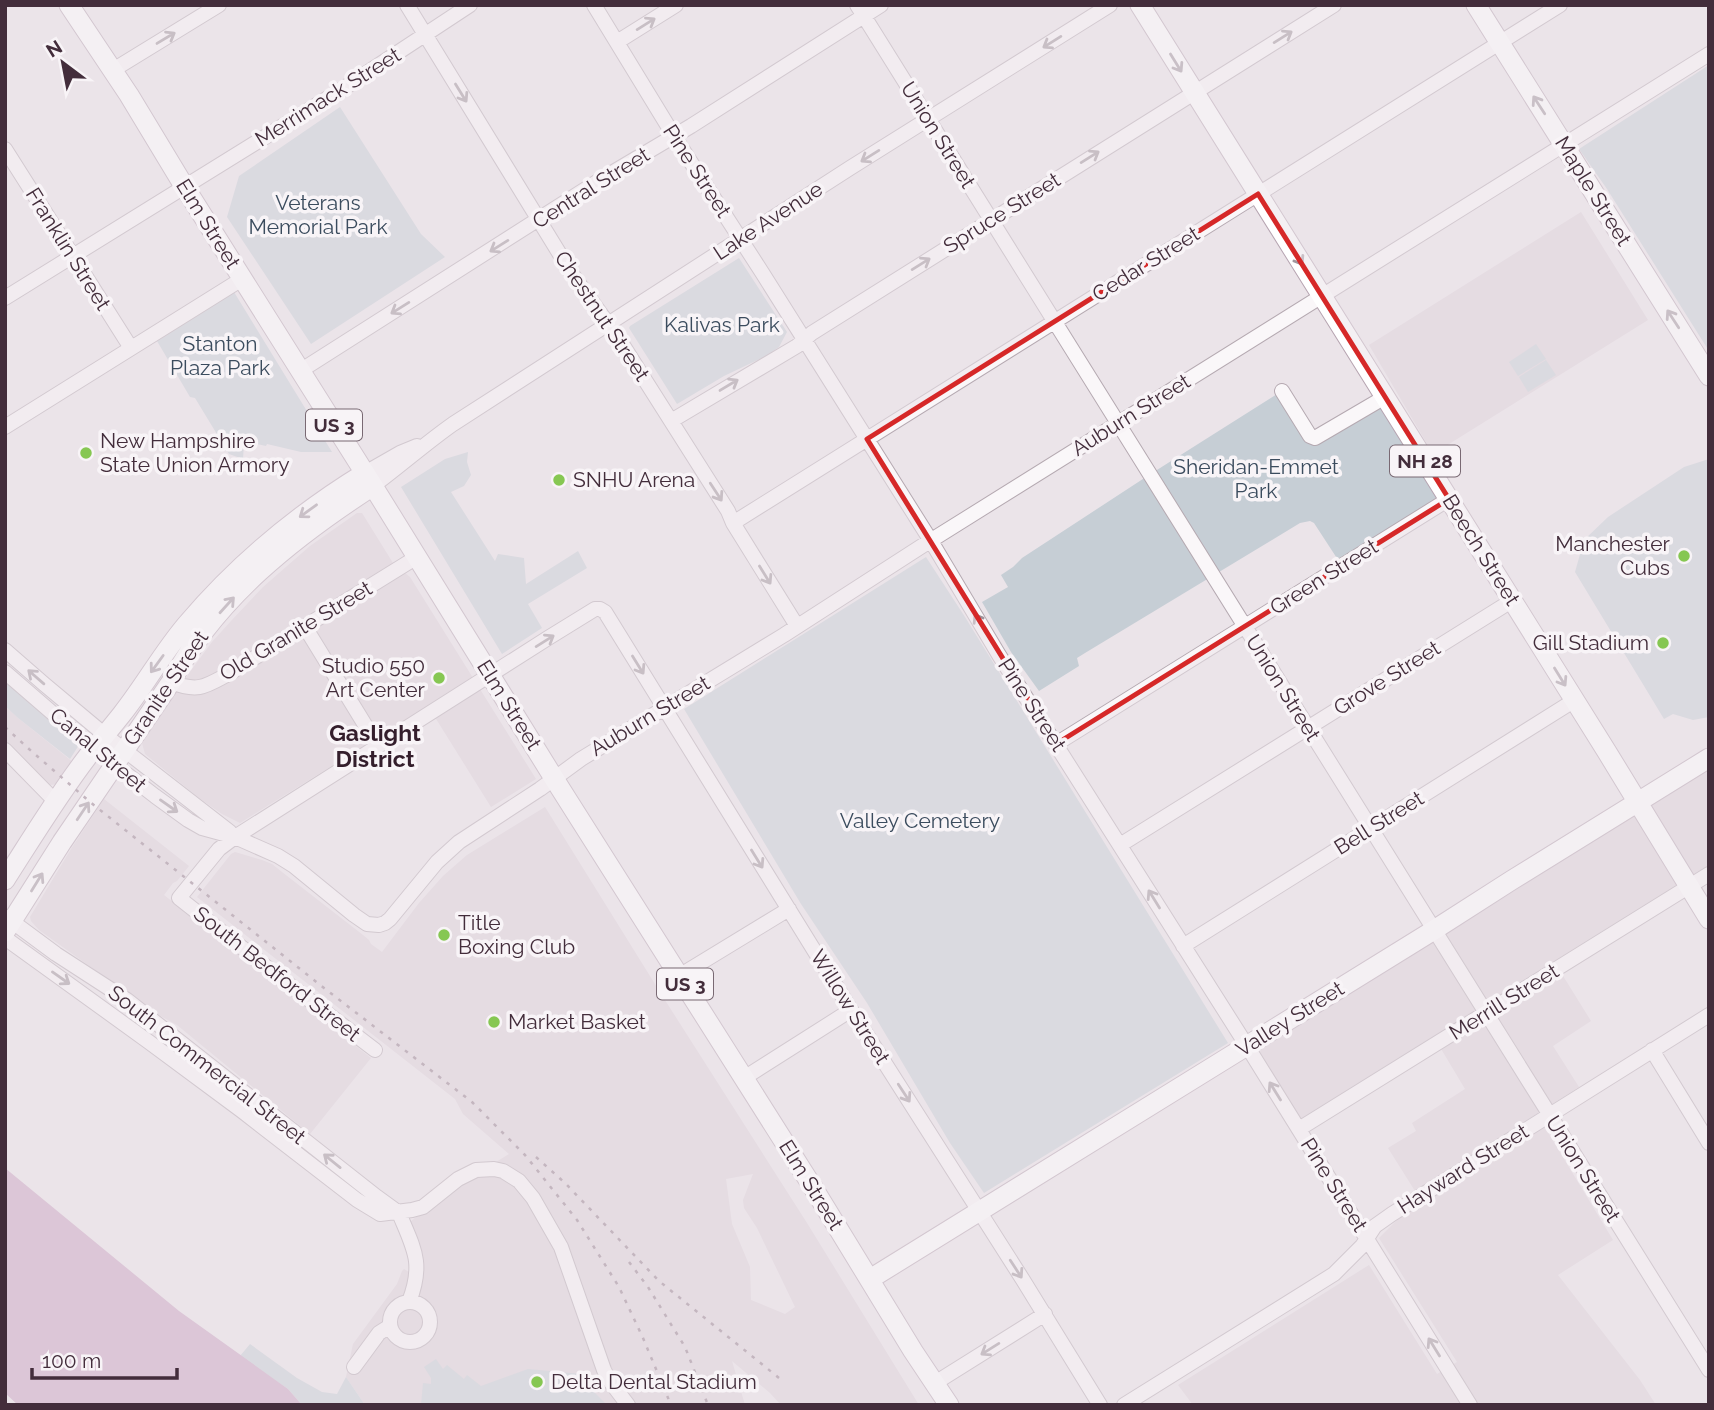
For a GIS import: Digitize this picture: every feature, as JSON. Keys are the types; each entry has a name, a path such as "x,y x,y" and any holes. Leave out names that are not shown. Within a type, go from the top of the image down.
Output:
{"main road":[{"name":"Elm Street","path":"69,5 113,70 554,779 949,1405"},
{"name":"Beech Street","path":"1139,5 1513,600 1709,919"},
{"name":"Maple Street","path":"1476,5 1709,376"},
{"name":"Granite Street","path":"7,927 200,636 245,586 369,480"},
{"name":"Granite Street","path":"5,880 56,802 176,637 221,586 254,554 331,494 369,480"},
{"name":"Valley Street","path":"870,1279 1709,758"}],"street":[{"path":"113,70 219,5"},
{"name":"Chestnut Street","path":"407,5 572,274 619,339 797,626"},
{"name":"Merrimack Street","path":"5,298 324,100 470,5"},
{"name":"Pine Street","path":"594,5 1470,1405"},
{"path":"617,42 676,5"},
{"name":"Central Street","path":"300,372 600,180 674,136 860,11 881,5"},
{"name":"Lake Avenue","path":"369,480 400,453 428,441 1110,5"},
{"name":"Spruce Street","path":"671,421 788,351 811,333 1334,5"},
{"name":"Cedar Street","path":"733,523 1560,5"},
{"name":"Union Street","path":"860,11 1549,1115 1706,1360"},
{"name":"Auburn Street","path":"379,925 385,923 397,911 449,850 581,759 1709,54"},
{"name":"Franklin Street","path":"6,154 131,348"},
{"path":"5,427 242,279"},
{"path":"1282,391 1310,436 1315,438 1385,397"},
{"name":"Green Street","path":"1056,744 1449,499"},
{"name":"Old Granite Street","path":"171,682 202,688 417,556"},
{"name":"Grove Street","path":"1120,845 1513,600"},
{"name":"Willow Street","path":"490,676 595,610 606,612 851,1010 1100,1405"},
{"path":"305,627 378,746"},
{"name":"Canal Street","path":"5,650 44,684 100,742"},
{"name":"Canal Street","path":"5,672 235,837 278,856 367,924 379,925"},
{"path":"235,837 490,676"},
{"name":"Bell Street","path":"1183,946 1575,700"},
{"path":"5,750 56,802"},
{"name":"South Bedford Street","path":"235,837 219,849 179,898 375,1050"},
{"name":"Merrill Street","path":"1299,1129 1709,874"},
{"path":"679,976 789,909"},
{"name":"South Commercial Street","path":"7,927 115,991 399,1213"},
{"name":"South Commercial Street","path":"7,927 357,1200 380,1214 399,1213"},
{"path":"744,1078 851,1010"},
{"name":"Hayward Street","path":"1125,1405 1334,1274 1362,1247 1375,1226 1392,1214 1709,1015"},
{"path":"1652,1050 1709,1143"},
{"path":"409,1302 417,1274 417,1261 414,1247 399,1213 423,1207 458,1179 476,1170 503,1171 519,1181 533,1198 561,1247 604,1370 628,1405"},
{"path":"409,1302 426,1310 430,1322 426,1333 417,1341 405,1342 395,1336 390,1326 394,1310 409,1302"},
{"path":"935,1383 1045,1314"},
{"path":"354,1367 379,1333 390,1326"}],"highlighted area":[{"path":"1258,194 1449,499 1056,744 867,439"}],"shaded area":[{"path":"1581,212 1648,320 1433,454 1369,345"},
{"path":"357,513 362,513 393,563 410,577 536,779 491,807 428,706 240,823 199,798 145,754 142,743 192,669 231,621 263,587 310,546"},
{"path":"5,706 74,763 58,784 43,783 5,743"},
{"path":"1709,768 1709,865 1691,876 1648,806"},
{"path":"104,799 189,866 164,895 371,1058 310,1134 177,1025 155,1013 39,930 31,921 30,917"},
{"path":"545,807 919,1405 781,1405 732,1361 745,1405 365,1405 346,1377 353,1344 397,1284 402,1271 411,1270 407,1245 399,1231 467,1180 509,1154 463,1114 455,1099 197,897 231,854 235,852 262,860 272,864 382,952 419,903 443,876 467,855","holes":["753,1174 743,1200 744,1208 757,1228 795,1307 785,1314 751,1300 750,1267 732,1224 726,1179"]},
{"path":"1636,816 1677,883 1674,888 1555,963 1591,1021 1553,1046 1579,1087 1415,1191 1388,1148 1416,1131 1412,1123 1465,1089 1434,1037 1303,1119 1300,1118 1260,1052 1261,1049"},
{"path":"1544,1126 1613,1240 1558,1275 1640,1380 1656,1405 1193,1405 1178,1385 1369,1265 1437,1374 1457,1362 1379,1238 1402,1215"},
{"path":"5,1168 179,1311 288,1389 302,1405 18,1405 5,1393"}],"green space":[{"path":"1709,65 1709,351 1579,149"},
{"name":"Veterans Memorial Park","path":"340,107 421,234 445,257 311,344 227,217 239,176"},
{"name":"Kalivas Park","path":"739,258 787,332 779,347 768,355 724,376 677,404 629,328"},
{"name":"Stanton Plaza Park","path":"234,292 332,452 301,452 267,444 256,446 244,443 243,459 229,454 195,398 190,397 157,341"},
{"path":"1536,344 1546,359 1518,376 1509,362"},
{"path":"1546,360 1556,375 1528,392 1519,377"},
{"name":"Sheridan-Emmet Park","path":"1282,391 1310,435 1385,397 1449,499 1342,566 1314,523 1300,523 1077,658 1079,666 1039,691 1011,652 982,602 1008,587 1001,575 1022,558"},
{"path":"468,452 467,462 471,475 464,486 451,492 495,561 498,554 524,558 526,584 578,551 587,568 528,604 542,628 502,654 401,487 445,459"},
{"name":"Gill Stadium","path":"1709,459 1709,717 1693,720 1673,714 1664,719 1575,572 1584,540 1608,517 1684,467"},
{"name":"Valley Cemetery","path":"926,557 1228,1043 984,1193 950,1143 867,1003 801,904 684,709"},
{"path":"5,679 77,742 79,745 70,759 5,706"},
{"path":"250,1344 297,1378 322,1392 337,1394 346,1377 365,1405 302,1405 288,1389 240,1356"},
{"name":"Delta Dental Stadium","path":"436,1359 443,1369 447,1365 464,1379 467,1375 481,1386 528,1369 581,1374 583,1381 607,1405 421,1405 423,1383 431,1384 431,1378 424,1367"}],"railway":[{"path":"5,727 90,802 472,1102 525,1155 577,1220 619,1287 671,1405"},
{"path":"536,1157 565,1183 659,1281 784,1382"},
{"path":"629,1262 648,1287 685,1347 708,1405"}],"place":[{"name":"New Hampshire State Union Armory","path":"86,453"},
{"name":"SNHU Arena","path":"559,480"},
{"name":"Manchester Cubs","path":"1684,556"},
{"name":"Gill Stadium","path":"1663,643"},
{"name":"Studio 550 Art Center","path":"439,678"},
{"name":"Title Boxing Club","path":"444,935"},
{"name":"Market Basket","path":"494,1022"},
{"name":"Delta Dental Stadium","path":"537,1382"}],"district":[{"name":"Gaslight District","path":"375,746"}]}
